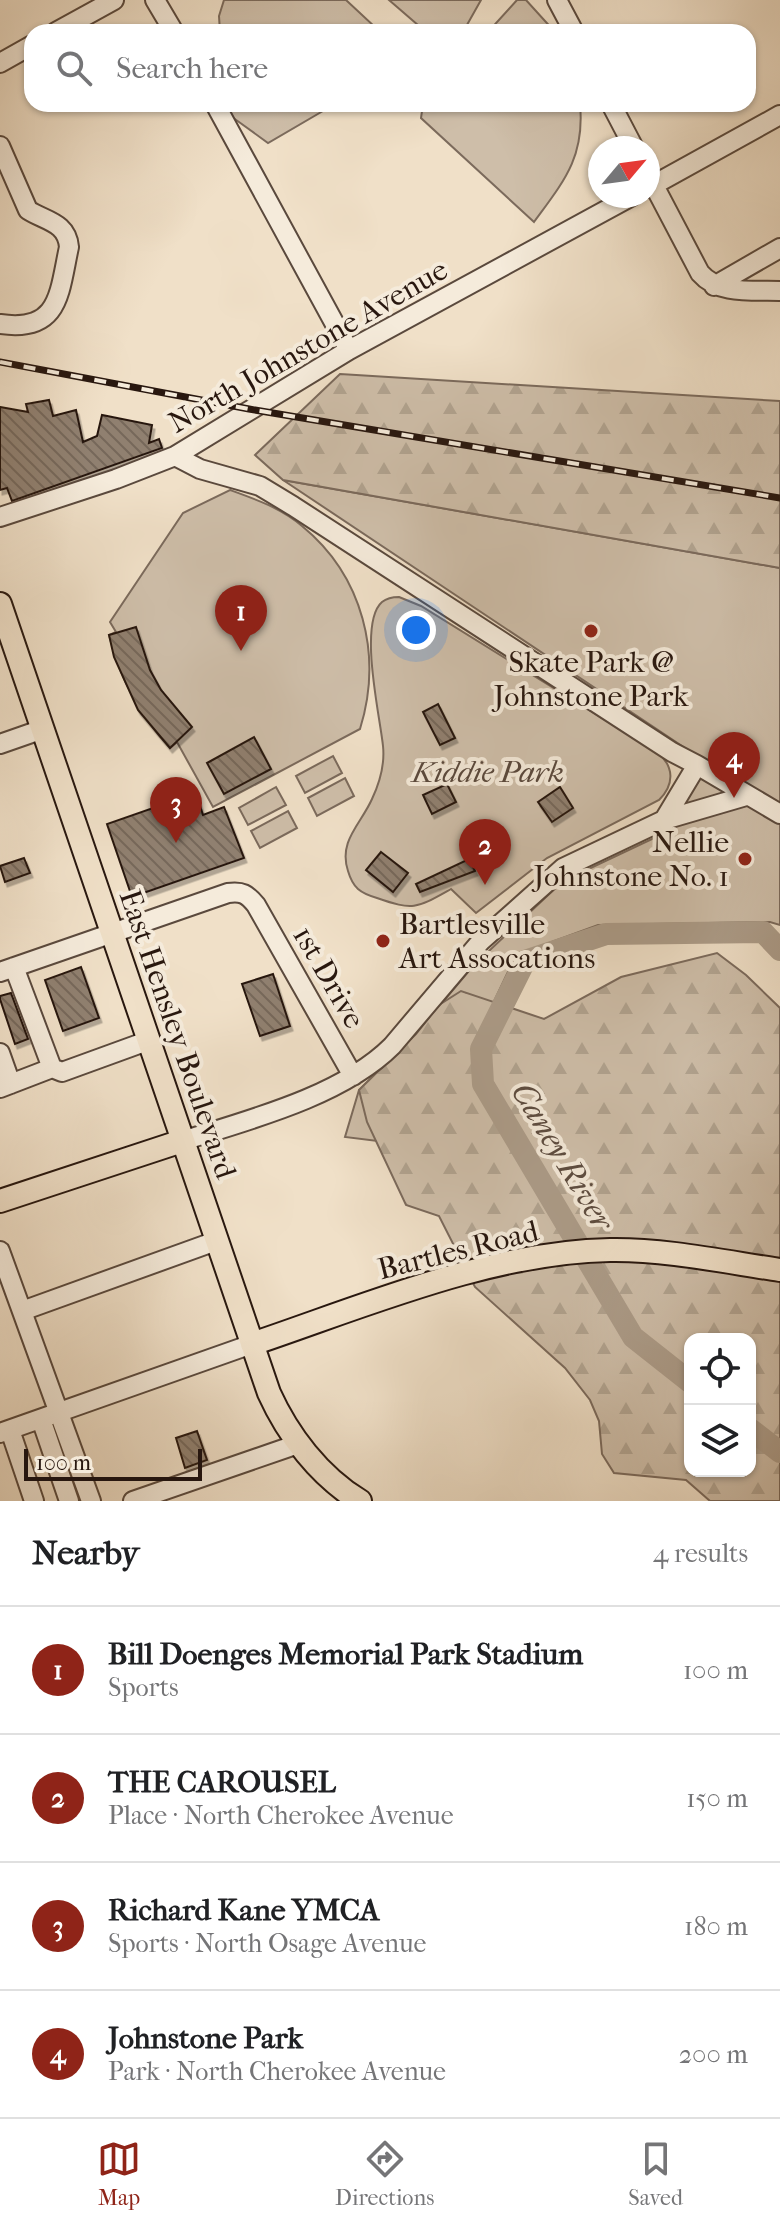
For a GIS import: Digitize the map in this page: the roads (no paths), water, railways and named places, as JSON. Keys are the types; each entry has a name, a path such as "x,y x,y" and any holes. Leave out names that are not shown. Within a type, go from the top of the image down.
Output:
{"main road":[{"name":"East Hensley Boulevard","path":"0,604 216,1241 280,1417 322,1471 360,1501"},
{"path":"0,1201 182,1141"},
{"name":"Bartles Road","path":"252,1344 417,1288 491,1267 543,1257 611,1250 780,1270"}],"street":[{"path":"70,24 114,0"},
{"path":"155,0 169,24"},
{"path":"557,0 570,24"},
{"path":"0,63 24,50"},
{"path":"219,112 349,350"},
{"path":"615,112 628,136"},
{"path":"660,177 780,115"},
{"path":"0,146 28,210 58,224 69,240 59,296 45,318 20,327 0,324"},
{"path":"660,200 700,273 714,286 780,291"},
{"name":"North Johnstone Avenue","path":"0,517 175,456 349,350 610,208"},
{"path":"714,286 780,248"},
{"path":"175,456 200,469 260,486 282,499 672,752 780,814"},
{"path":"0,744 43,729"},
{"path":"664,820 697,765"},
{"path":"182,1141 318,1094 377,1061 481,941 563,868 664,820 746,796"},
{"name":"1st Drive","path":"113,934 228,893 248,895 353,1076"},
{"path":"113,934 7,970 29,1008 52,1068 62,1072 150,1040"},
{"path":"0,1053 6,1086 52,1068"},
{"path":"22,1311 216,1241"},
{"path":"0,1251 91,1501"},
{"path":"34,1501 5,1432 252,1344"},
{"path":"41,1419 69,1501"},
{"path":"133,1501 298,1444"}],"waterway":[{"name":"Caney River","path":"684,1377 633,1337 483,1084 481,1049 525,961 606,934 763,932 780,950"},
{"name":"Caney River","path":"756,1434 780,1452"}],"railway":[{"path":"0,362 249,409 780,498"}],"place":[{"name":"Skate Park @ Johnstone Park","path":"591,631"},
{"name":"Bill Doenges Memorial Park Stadium","path":"241,651"},
{"name":"Johnstone Park","path":"734,798"},
{"name":"Richard Kane YMCA","path":"176,843"},
{"name":"Nellie Johnstone No. 1","path":"745,859"},
{"name":"THE CAROUSEL","path":"485,885"},
{"name":"Bartlesville Art Assocations","path":"383,941"}],"park label":[{"name":"Kiddie Park","path":"488,772"}]}
